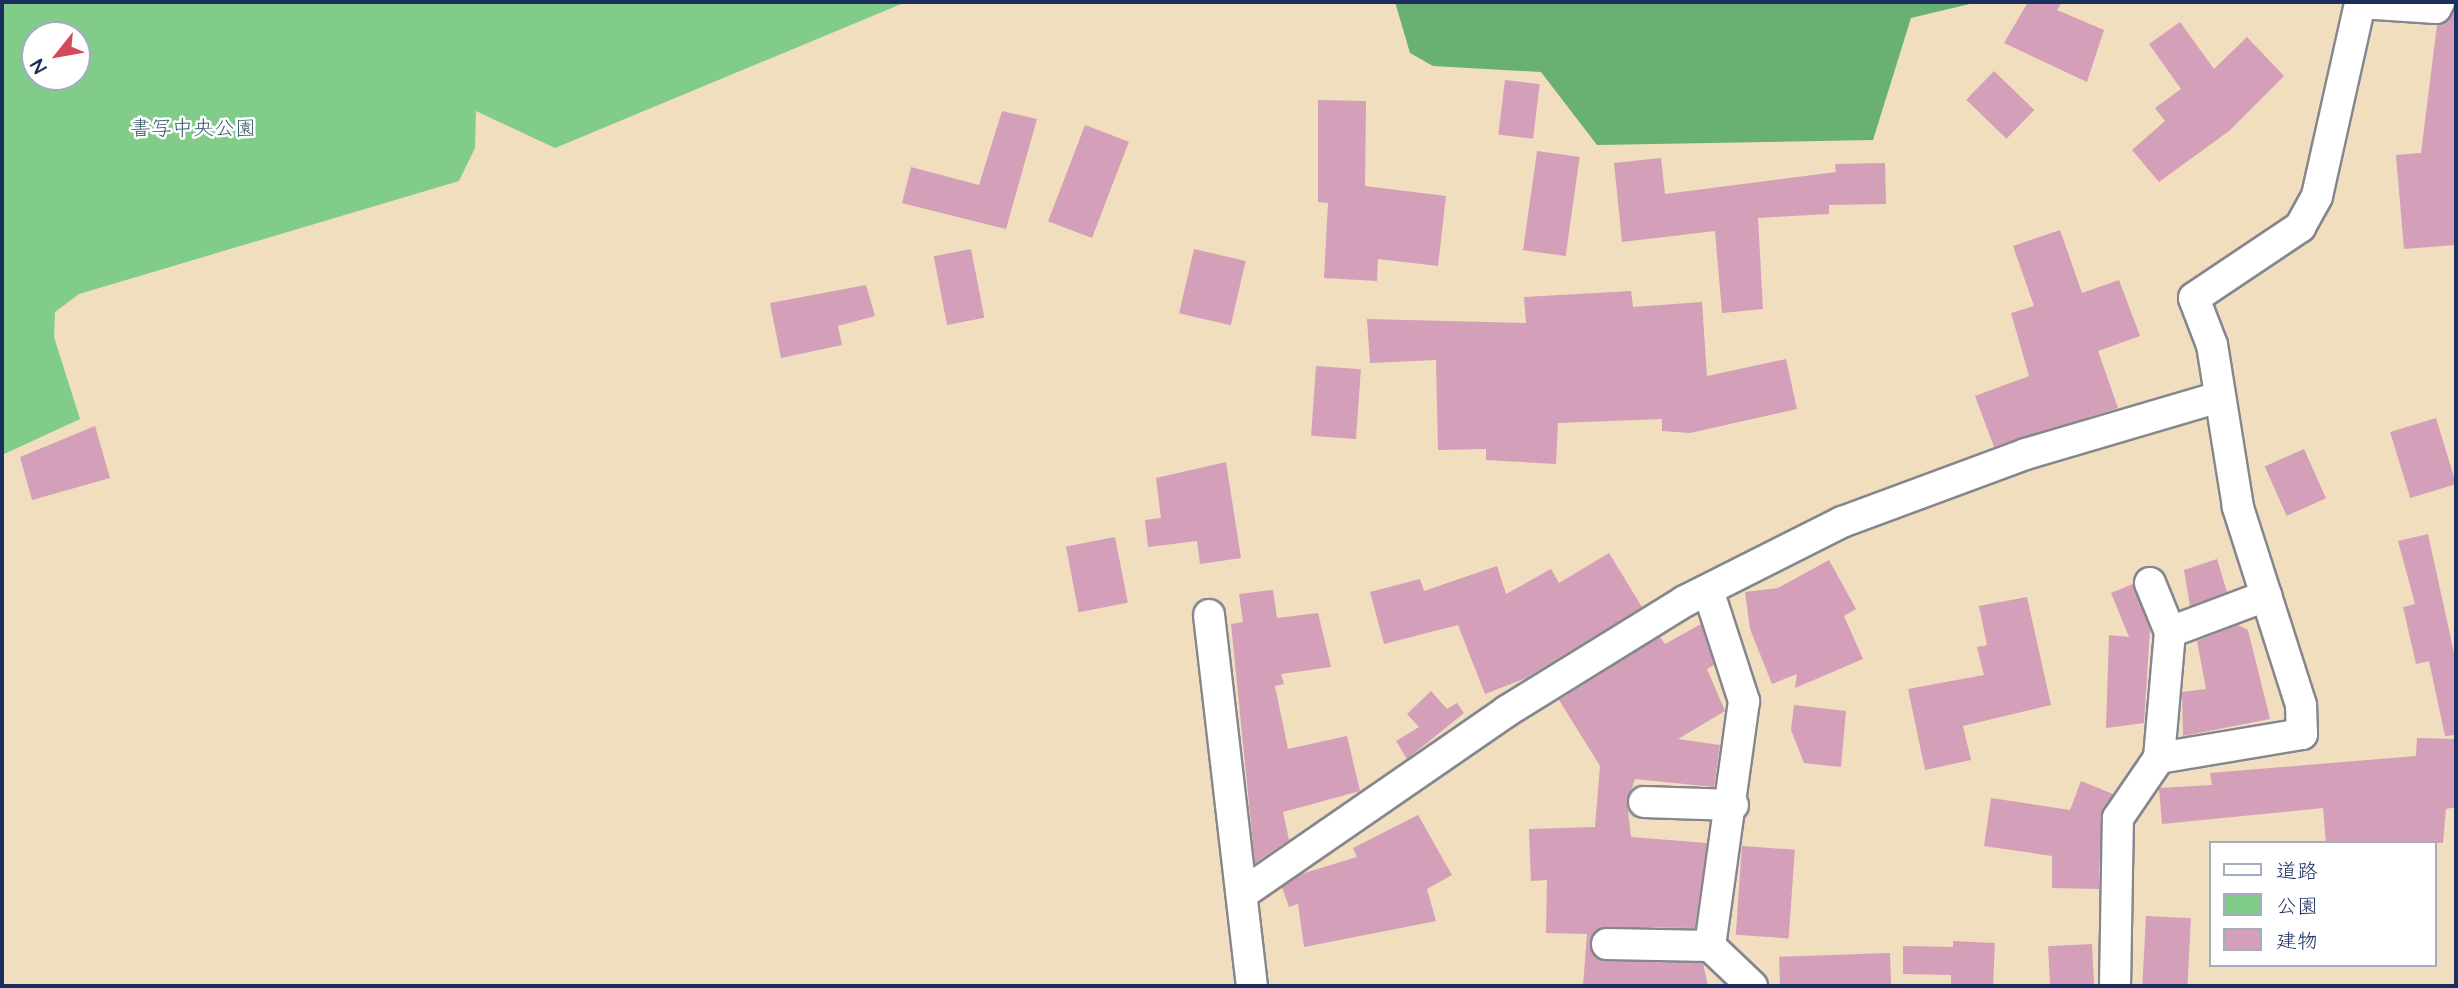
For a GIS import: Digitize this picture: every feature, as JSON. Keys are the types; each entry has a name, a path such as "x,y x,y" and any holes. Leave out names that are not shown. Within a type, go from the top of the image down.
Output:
{"street":[{"path":"2159,758 2302,734 2301,705 2238,507 2212,345 2194,298 2300,227 2317,196 2360,4 2435,8 2439,2"},
{"path":"1242,894 1507,711 1708,590 1842,522 2026,454 2220,397"},
{"path":"2115,986 2118,818 2159,758 2170,632 2150,583"},
{"path":"1708,590 1744,701 1733,805 1710,946"},
{"path":"2170,632 2266,596"},
{"path":"1209,615 1252,986"},
{"path":"1644,802 1733,805"},
{"path":"1607,944 1710,946 1752,986"}],"green space":[{"name":"書写中央公園","path":"2,2 906,2 555,148 476,111 475,148 459,181 79,294 55,312 54,337 80,419 2,455"},
{"path":"1395,2 1978,2 1911,18 1873,140 1597,145 1541,72 1433,66 1410,53"}],"building":[{"path":"2028,2 2062,2 2057,10 2104,30 2087,82 2004,43"},
{"path":"2456,5 2456,245 2404,249 2396,155 2421,153 2437,25"},
{"path":"2180,22 2214,69 2247,37 2284,76 2229,131 2159,182 2132,150 2165,121 2155,108 2181,89 2149,44"},
{"path":"1994,71 2034,110 2006,139 1966,100"},
{"path":"1505,80 1540,84 1533,139 1498,135"},
{"path":"1318,100 1366,101 1365,186 1446,196 1438,266 1378,259 1377,281 1324,278 1328,203 1318,202"},
{"path":"1002,111 1037,119 1006,229 902,203 911,167 979,185"},
{"path":"1085,125 1129,142 1092,238 1048,221"},
{"path":"1537,151 1580,157 1566,256 1523,250"},
{"path":"1661,158 1665,194 1836,172 1835,164 1885,163 1886,204 1829,205 1829,214 1758,218 1763,309 1722,313 1715,231 1622,242 1614,163"},
{"path":"2060,230 2082,293 2119,280 2140,336 2098,351 2118,408 1994,447 1975,396 2029,376 2011,313 2034,306 2013,246"},
{"path":"971,249 984,318 947,325 934,256"},
{"path":"1194,249 1246,261 1231,325 1179,313"},
{"path":"866,285 875,316 838,326 842,345 781,358 770,303"},
{"path":"1631,291 1633,307 1702,302 1707,376 1786,359 1797,409 1690,433 1662,431 1662,419 1558,423 1556,464 1486,460 1486,449 1438,450 1436,360 1370,363 1367,319 1526,323 1524,297"},
{"path":"1316,366 1361,369 1356,439 1311,436"},
{"path":"2436,418 2456,484 2410,498 2390,432"},
{"path":"95,426 110,478 32,500 20,457"},
{"path":"2304,449 2326,498 2287,516 2265,466"},
{"path":"1226,462 1241,558 1200,564 1197,541 1148,547 1145,520 1161,518 1156,478"},
{"path":"2428,534 2456,662 2456,735 2445,736 2429,661 2416,664 2403,607 2415,604 2398,541"},
{"path":"1115,537 1128,603 1079,612 1066,547"},
{"path":"1609,553 1642,607 1526,678 1485,694 1458,625 1384,644 1370,592 1420,579 1424,591 1497,566 1506,594 1551,569 1559,583"},
{"path":"2217,559 2227,592 2190,606 2184,570"},
{"path":"1829,560 1856,609 1844,616 1863,659 1795,688 1797,674 1772,684 1750,629 1745,592 1778,588"},
{"path":"2133,584 2150,629 2144,723 2106,728 2109,635 2129,637 2111,593"},
{"path":"1273,590 1277,618 1318,613 1331,667 1281,674 1284,684 1275,686 1288,749 1347,736 1360,791 1283,812 1289,840 1255,863 1231,624 1243,622 1239,594"},
{"path":"2027,597 2051,705 1963,726 1971,760 1925,770 1908,689 1984,675 1977,647 1987,645 1979,606"},
{"path":"1701,624 1714,665 1707,669 1725,711 1678,739 1720,745 1714,787 1635,779 1627,802 1631,837 1707,843 1695,928 1607,927 1590,944 1606,961 1703,963 1708,986 1583,986 1587,934 1546,933 1547,880 1531,881 1529,829 1595,827 1600,766 1559,700 1660,637 1665,644"},
{"path":"2238,625 2248,630 2270,719 2183,736 2182,692 2206,689 2197,641"},
{"path":"1431,691 1447,709 1457,703 1464,713 1407,759 1396,741 1419,727 1407,714"},
{"path":"1794,705 1846,711 1841,767 1804,763 1791,730"},
{"path":"2417,738 2456,739 2456,807 2446,809 2443,843 2326,841 2323,808 2162,824 2159,788 2212,785 2210,773 2416,756"},
{"path":"2081,781 2113,794 2101,818 2099,889 2052,888 2052,856 1984,846 1991,798 2070,810"},
{"path":"1418,815 1452,875 1427,889 1436,921 1304,947 1298,904 1289,907 1282,887 1301,874 1357,857 1353,848"},
{"path":"1742,846 1795,850 1789,938 1736,935"},
{"path":"2146,916 2191,918 2187,986 2142,986"},
{"path":"1953,941 1995,943 1993,986 1951,986 1951,975 1903,974 1903,946 1953,947"},
{"path":"2092,944 2094,986 2050,986 2048,946"},
{"path":"1890,953 1891,986 1780,986 1779,957"}]}
